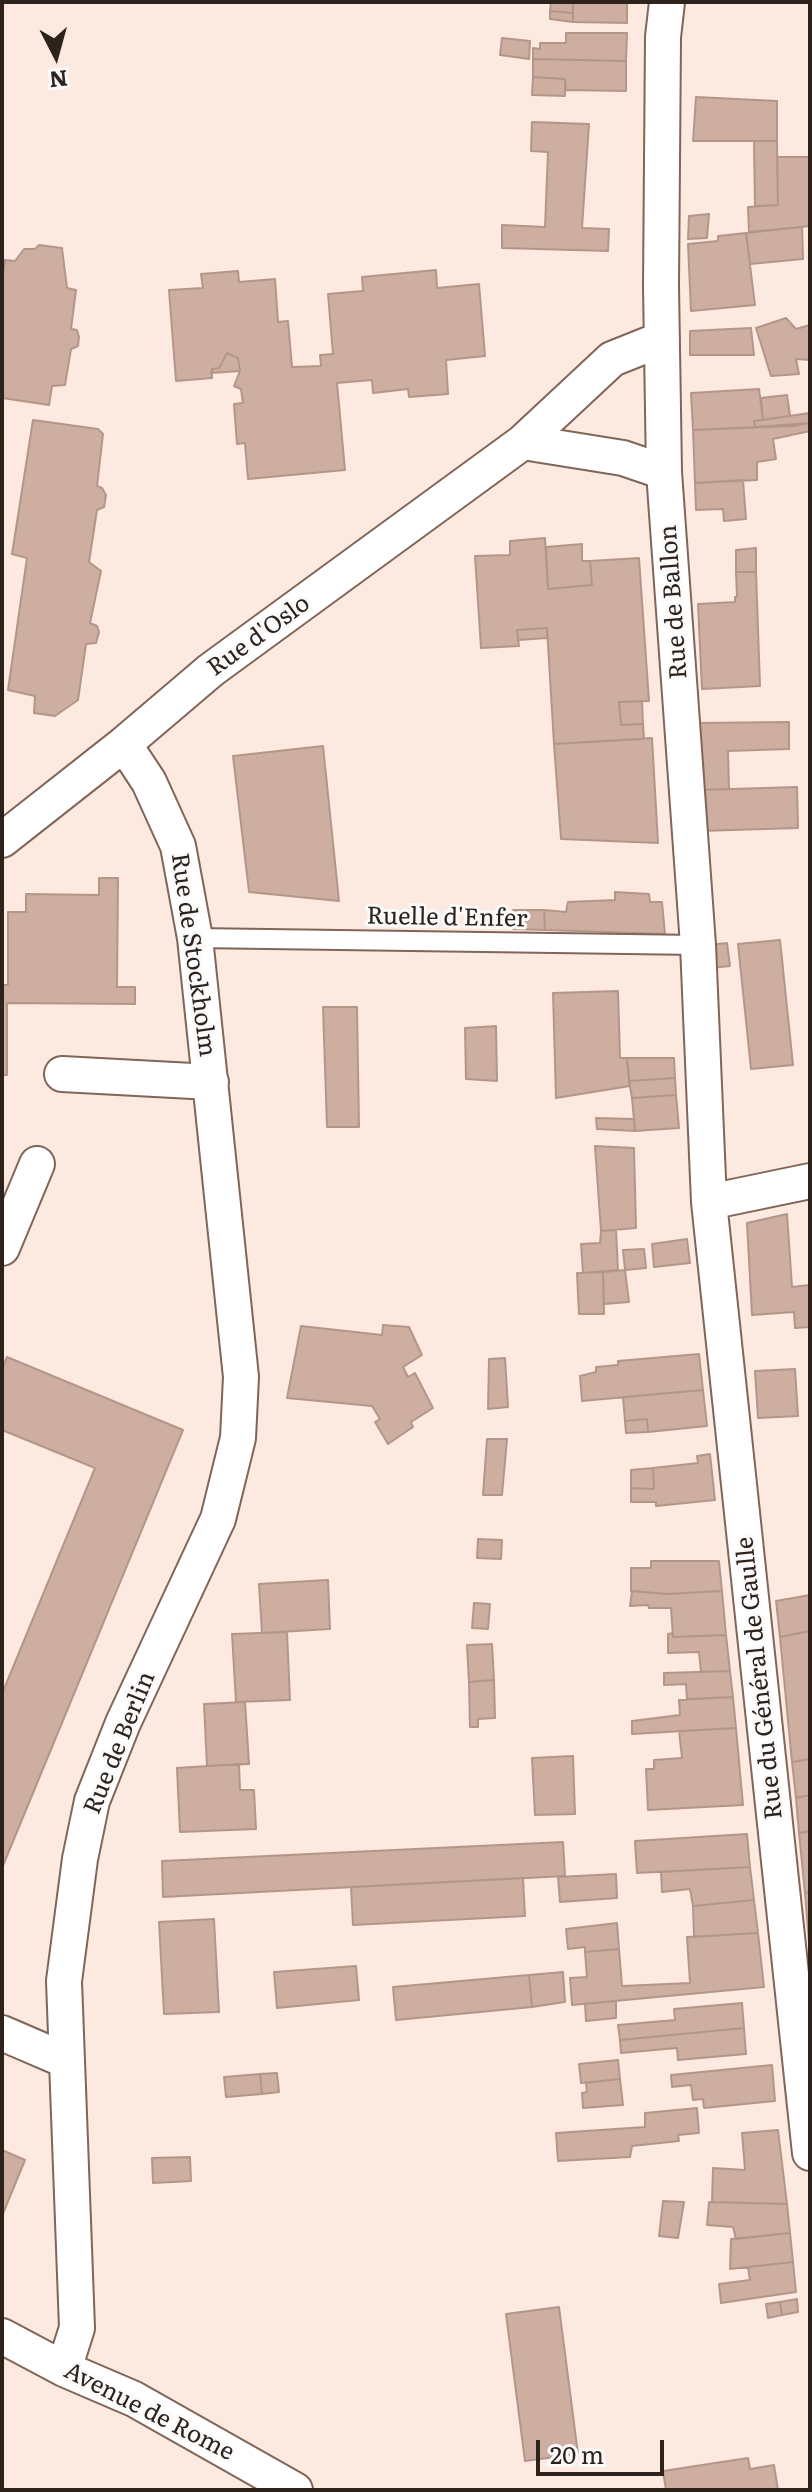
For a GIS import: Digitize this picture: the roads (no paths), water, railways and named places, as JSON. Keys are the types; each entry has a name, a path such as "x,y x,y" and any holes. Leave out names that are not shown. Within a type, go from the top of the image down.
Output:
{"street":[{"name":"Rue de Ballon","path":"667,2 663,37 664,472 698,945 709,1202"},
{"name":"Rue d'Oslo","path":"2,840 124,744 211,670 523,442 612,359 662,339"},
{"path":"523,442 623,458 664,472"},
{"name":"Rue de Stockholm","path":"124,744 149,782 178,846 195,938 216,1131"},
{"path":"62,1074 211,1082"},
{"name":"Rue de Berlin","path":"64,2369 77,2328 64,1981 80,1859 92,1801 123,1723 218,1519 238,1438 241,1377 216,1131"},
{"path":"2,1248 37,1164"},
{"path":"709,1202 810,1181"},
{"name":"Rue du Général de Gaulle","path":"709,1202 810,2153"},
{"path":"2,2033 67,2061"},
{"name":"Avenue de Rome","path":"2,2336 64,2369 134,2399 295,2490"}],"lane":[{"name":"Ruelle d'Enfer","path":"195,938 698,945"}]}
